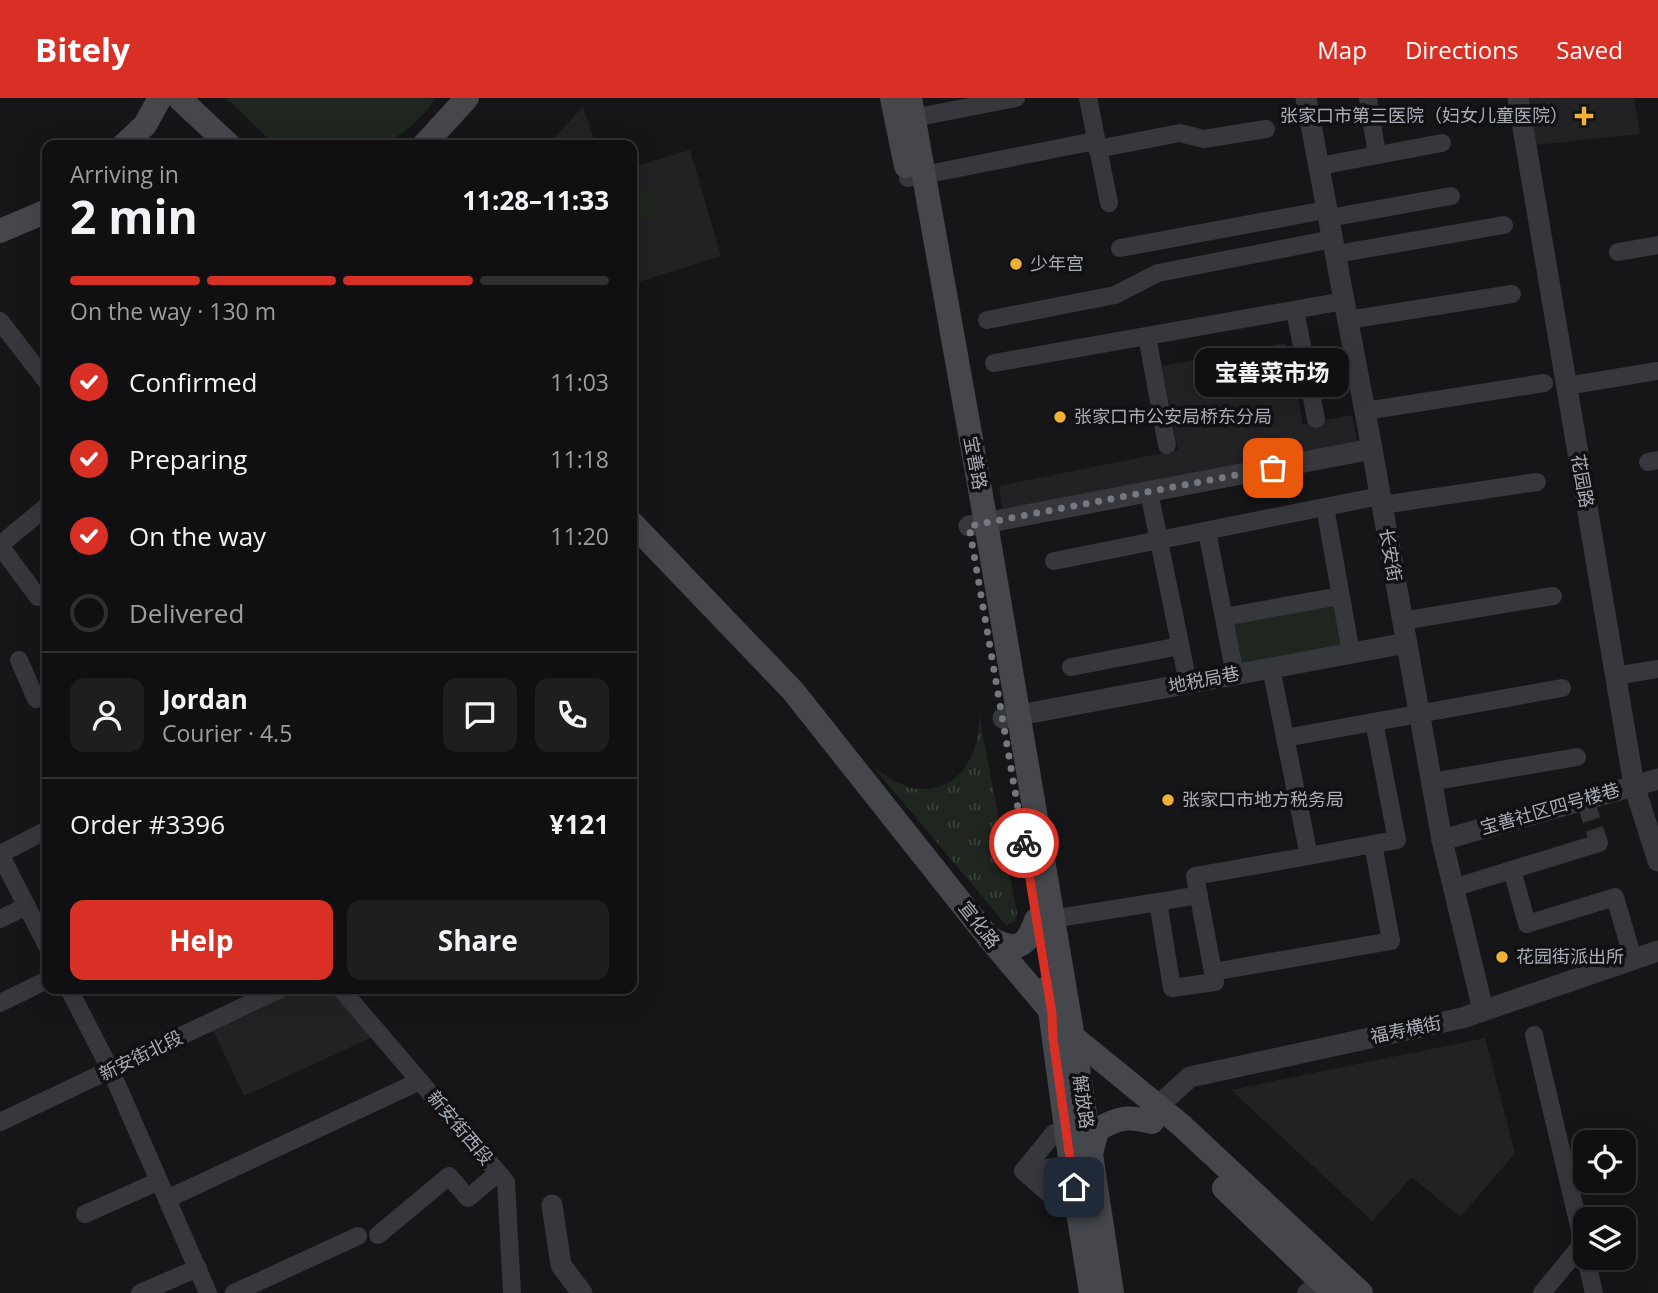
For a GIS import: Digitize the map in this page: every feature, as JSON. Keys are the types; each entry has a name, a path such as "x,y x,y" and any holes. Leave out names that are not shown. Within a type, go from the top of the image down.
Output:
{"main road":[{"path":"129,140 145,125 160,98"},
{"path":"166,98 208,140"},
{"path":"179,98 224,140"},
{"path":"429,140 467,98"},
{"name":"宝善路","path":"903,109 978,525 1044,920 1059,1029"},
{"path":"0,212 42,195"},
{"path":"0,231 42,213"},
{"name":"宣化路","path":"637,528 793,691 1059,1029"},
{"name":"宣化路","path":"637,547 782,700 1059,1029 1155,1114 1337,1290"},
{"path":"989,938 1004,946 1016,947 1030,938 1044,920"},
{"name":"解放路","path":"1059,1029 1077,1061 1091,1293"},
{"name":"解放路","path":"1059,1029 1081,1160 1112,1293"},
{"name":"宣化路","path":"1077,1061 1155,1114 1170,1136 1337,1290"},
{"path":"1081,1160 1097,1130 1122,1117 1155,1114"}],"street":[{"path":"903,109 1016,98"},
{"path":"1088,98 1109,203"},
{"name":"长安街","path":"1306,98 1328,231 1365,411 1442,840 1483,1010"},
{"path":"1368,98 1377,155"},
{"name":"花园路","path":"1518,98 1634,785 1658,861"},
{"path":"916,176 1180,133 1204,139 1266,129"},
{"path":"1319,166 1441,144"},
{"path":"987,320 1115,295 1158,273 1235,258 1451,196"},
{"path":"1119,248 1230,228 1328,231 1504,225"},
{"path":"1230,228 1235,258"},
{"path":"1618,252 1658,245"},
{"path":"994,363 1296,310 1346,311 1512,294"},
{"path":"1296,310 1316,419"},
{"path":"0,321 42,376"},
{"path":"1147,336 1167,445"},
{"path":"1566,386 1658,371"},
{"path":"1365,411 1544,383"},
{"path":"978,525 1372,449"},
{"path":"1054,562 1325,508 1537,482"},
{"path":"1149,492 1188,683"},
{"path":"1325,508 1351,653"},
{"path":"42,510 0,546 38,597 42,594"},
{"path":"1207,531 1235,675"},
{"path":"1224,617 1340,596"},
{"path":"1402,621 1553,596"},
{"name":"地税局巷","path":"1010,717 1406,643"},
{"path":"1071,667 1180,646"},
{"path":"19,660 36,699 42,696"},
{"path":"1271,668 1308,856"},
{"path":"1615,676 1658,669"},
{"path":"1285,738 1562,688"},
{"path":"1158,902 1172,988 1215,982 1195,876 1397,840 1374,722"},
{"path":"1431,782 1577,757"},
{"name":"宝善社区四号楼巷","path":"1442,840 1658,779"},
{"path":"42,833 0,854 42,936"},
{"path":"1453,888 1599,843 1598,839"},
{"path":"1213,972 1391,941 1373,844"},
{"path":"1512,870 1527,924 1615,897 1633,959"},
{"path":"1044,920 1199,895"},
{"path":"0,919 27,906"},
{"name":"福寿横街","path":"1155,1114 1190,1077 1462,1018 1658,951"},
{"path":"0,1003 42,982"},
{"path":"72,994 111,1071 208,1293"},
{"name":"新安街北段","path":"0,1122 271,994"},
{"name":"新安街西段","path":"345,994 506,1182 512,1293"},
{"path":"1534,1035 1574,1207"},
{"path":"167,1199 420,1081"},
{"path":"1023,1171 1054,1133"},
{"path":"1023,1171 1081,1160"},
{"path":"1023,1171 1064,1207"},
{"path":"378,1235 449,1176 468,1198 498,1173"},
{"path":"85,1214 159,1181"},
{"path":"552,1205 561,1265 582,1293"},
{"path":"234,1293 358,1236"},
{"path":"1542,1293 1573,1264"},
{"path":"140,1293 198,1268"},
{"path":"1589,1270 1594,1293"}],"shaded area":[{"name":"张家口市第三医院（妇女儿童医院）","path":"1528,98 1634,98 1640,134 1535,145"},
{"path":"583,107 594,140 552,140"},
{"path":"690,150 721,256 637,282 637,166"},
{"path":"1286,343 1303,424 1352,415 1358,445 1003,514 999,486 1178,450 1162,366"},
{"path":"279,994 341,994 377,1035 244,1096 212,1028"},
{"path":"1485,1038 1515,1153 1460,1217 1412,1177 1372,1221 1231,1090"}],"green space":[{"path":"226,98 434,98 430,107 410,127 392,140 270,140"},
{"path":"649,186 658,215 637,221 637,189"},
{"path":"1336,601 1345,649 1240,669 1231,620"},
{"path":"979,715 1017,913 1015,922 1006,925 875,769 907,787 934,788 947,783 957,776 972,755"}],"tunnel":[{"path":"1586,803 1598,840"}],"way so far":[{"path":"1024,843 969,526 1273,468"}],"place":[{"name":"张家口市第三医院（妇女儿童医院）","path":"1584,116"},
{"name":"少年宫","path":"1016,264"},
{"name":"张家口市公安局桥东分局","path":"1060,417"},
{"name":"宝善菜市场","path":"1273,468"},
{"name":"张家口市地方税务局","path":"1168,800"},
{"name":"花园街派出所","path":"1502,957"}],"route":[{"path":"1024,843 1052,1014 1074,1187"}]}
